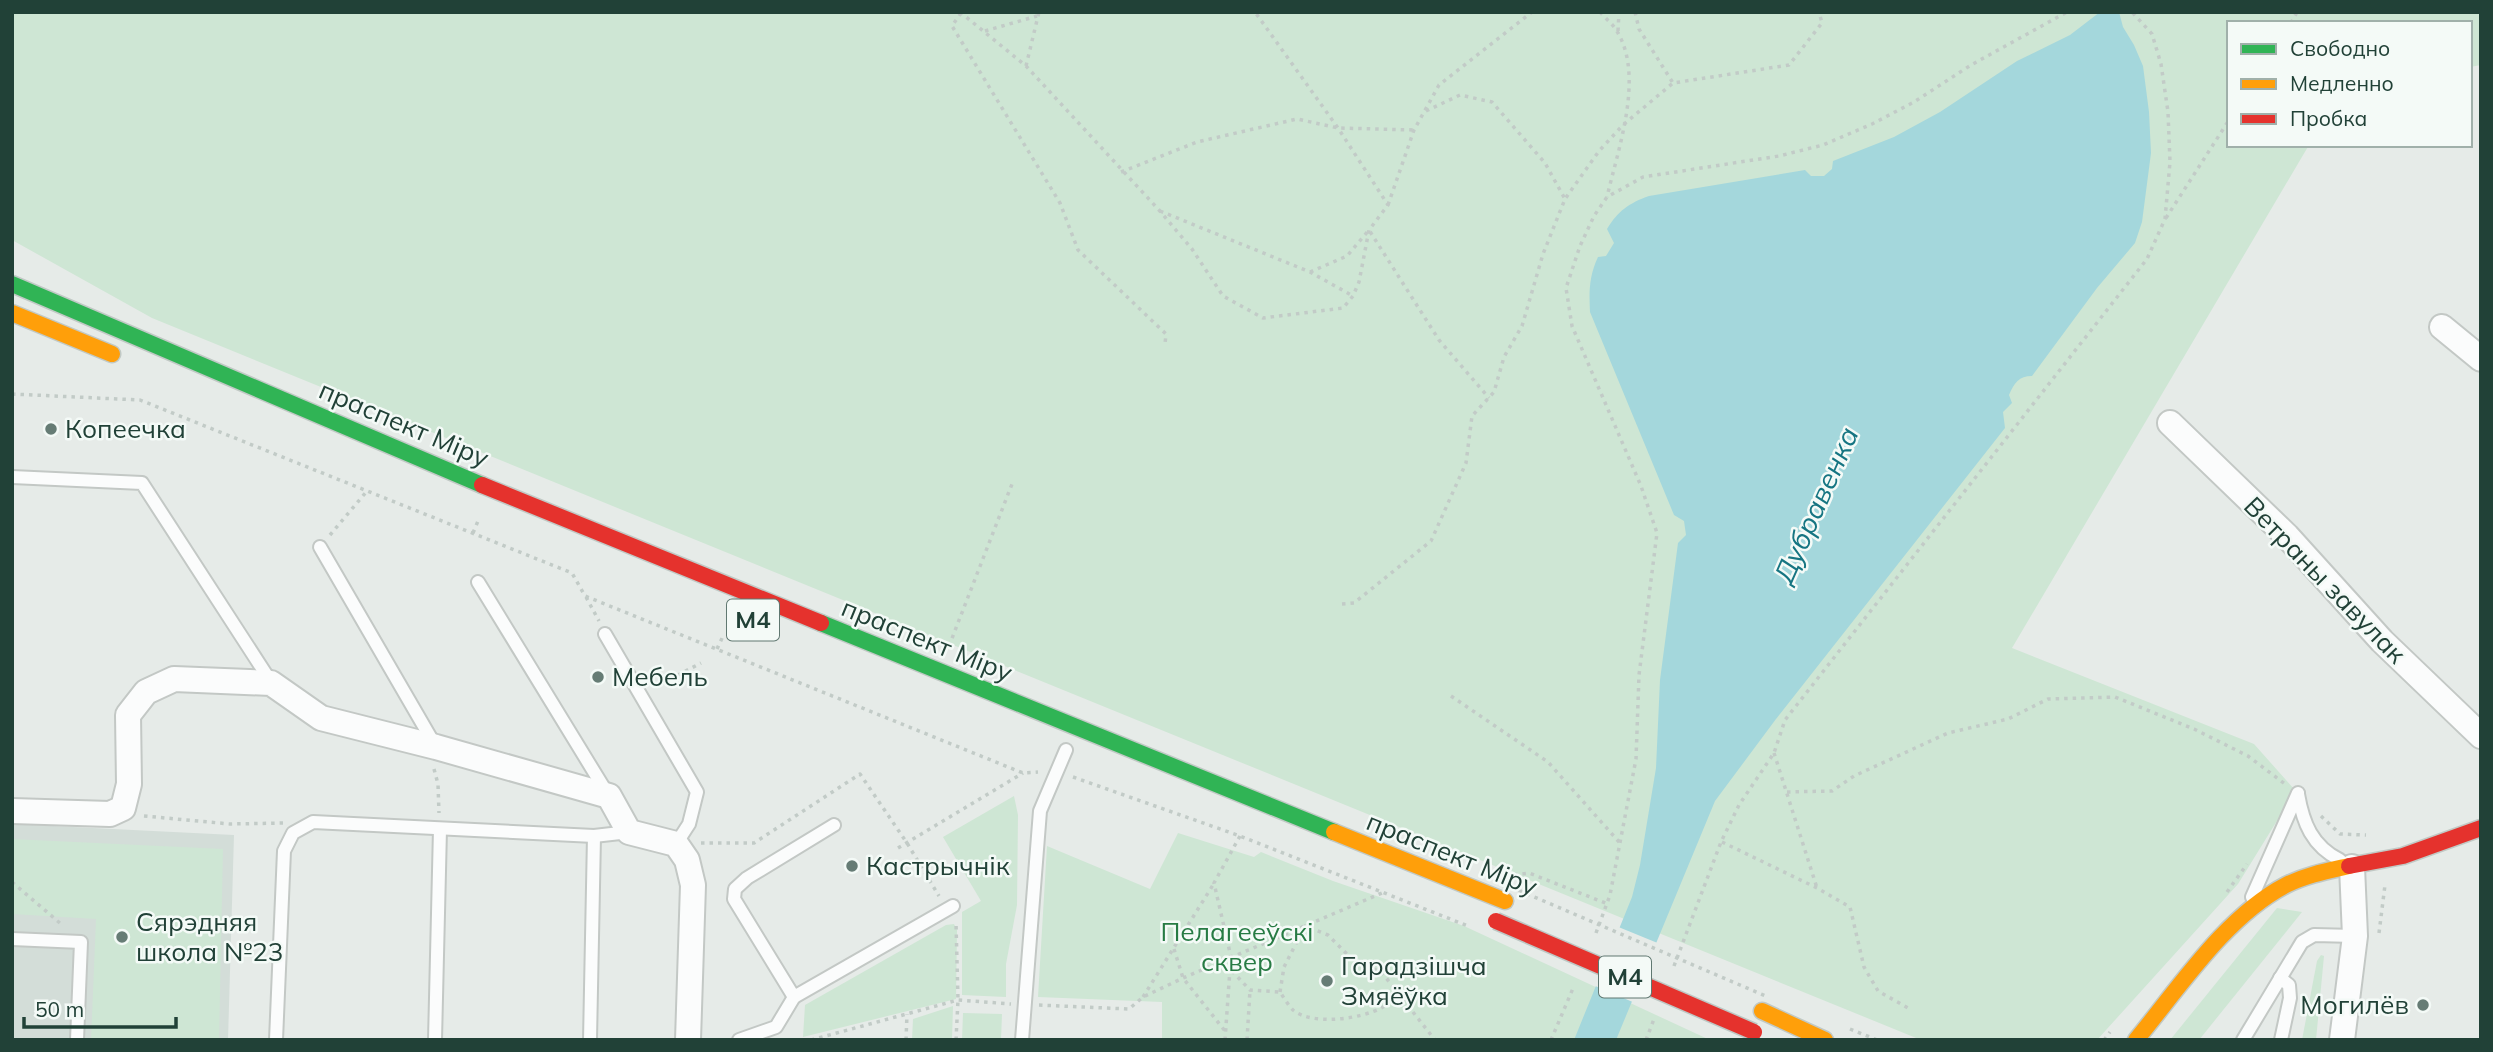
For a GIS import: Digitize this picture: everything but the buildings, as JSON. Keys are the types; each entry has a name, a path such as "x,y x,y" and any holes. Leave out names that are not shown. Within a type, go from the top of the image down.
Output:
{"main road":[{"name":"праспект Міру","path":"12,284 541,510 1511,898"},
{"path":"12,313 128,361"},
{"path":"2136,1040 2222,936 2267,896 2315,873 2403,856 2481,828"},
{"name":"праспект Міру","path":"1487,922 1772,1040"},
{"path":"1760,1004 1825,1040"}],"street":[{"path":"2442,327 2481,359"},
{"name":"Ветраны завулак","path":"2170,423 2287,536 2382,641 2481,736"},
{"path":"12,811 110,814 123,808 129,784 128,715 146,692 174,679 271,683 321,718 609,796 629,832 676,844 687,860 693,885 688,1040"},
{"path":"2342,1040 2366,940 2352,867"}],"lane":[{"path":"12,477 142,483 271,683"},
{"path":"320,547 432,746"},
{"path":"478,582 609,796"},
{"path":"605,634 697,792 688,824 676,844"},
{"path":"1022,1040 1040,811 1067,750"},
{"path":"2298,793 2302,820 2311,836 2326,853 2352,867"},
{"path":"2245,913 2298,793"},
{"path":"276,1040 285,851 293,833 313,822 594,836 629,832"},
{"path":"794,997 734,899 736,889 747,878 834,825"},
{"path":"435,1040 440,829"},
{"path":"590,1040 594,836"},
{"path":"739,1040 776,1027 794,997 953,906"},
{"path":"2243,1040 2302,942 2314,935 2366,940"},
{"path":"12,939 81,942 77,1040"},
{"path":"2280,978 2289,985 2290,998 2281,1040"}],"path":[{"path":"1255,12 1338,128 1388,205"},
{"path":"1310,272 1347,256 1388,205 1414,130 1439,85 1532,12"},
{"path":"1600,12 1618,33"},
{"path":"1592,941 1608,904 1636,759 1639,675 1657,533 1641,486 1572,326 1566,288 1580,246 1594,216 1607,197 1623,125 1630,88 1627,62 1618,33 1619,12"},
{"path":"1636,12 1639,29 1673,83"},
{"path":"1342,604 1354,603 1431,541 1466,463 1472,416 1494,392 1504,357 1521,326 1543,254 1565,199 1599,151 1623,125 1673,83 1789,65 1822,23 1819,12"},
{"path":"1607,197 1643,177 1779,156 1823,145 1914,102 1972,65 2067,12"},
{"path":"2132,12 2152,34 2161,64 2168,112 2170,162 2165,219"},
{"path":"1165,344 1166,334 1078,250 1060,203 952,26 961,13 1026,66 1121,172 1159,210 1192,249 1223,296 1263,318 1343,308 1353,296 1359,282 1369,230"},
{"path":"984,31 1038,14"},
{"path":"1026,66 1038,14"},
{"path":"1424,112 1460,95 1492,103 1545,163 1565,199"},
{"path":"1121,172 1197,142 1297,120 1338,128 1414,130"},
{"path":"1670,978 1721,842 1739,805 1774,753 1785,720 2147,259 2165,219 2227,123"},
{"path":"1159,210 1310,272 1353,296"},
{"path":"1369,230 1439,340 1489,398"},
{"path":"12,394 140,400 572,573 605,634"},
{"path":"944,657 1012,484"},
{"path":"320,547 367,491"},
{"path":"473,533 478,521"},
{"path":"585,596 1023,773"},
{"path":"717,649 724,634"},
{"path":"640,694 701,663"},
{"path":"1451,696 1548,762 1620,843"},
{"path":"1787,792 1832,791 1854,776 1948,733 2008,719 2048,699 2115,697 2194,729 2248,756 2298,793"},
{"path":"432,746 438,785 440,829"},
{"path":"1774,753 1817,888"},
{"path":"898,848 1023,773 1056,770 1094,786 1240,836 1382,892 1487,922"},
{"path":"110,814 230,824 313,822"},
{"path":"1143,997 1240,836"},
{"path":"1721,842 1817,888 1850,907 1864,967 1878,991 1908,1008"},
{"path":"705,843 754,843"},
{"path":"2366,940 2386,877"},
{"path":"1542,878 1608,904"},
{"path":"12,881 81,942"},
{"path":"1214,883 1231,957 1225,1040"},
{"path":"1124,1013 1143,997 1183,978 1382,892"},
{"path":"1511,898 1760,1004"},
{"path":"1305,926 1328,935 1347,954 1383,974 1435,1040"},
{"path":"1305,926 1284,967 1280,992 1293,1009 1306,1017 1320,1020 1369,1013 1385,1006 1397,991"},
{"path":"1174,949 1183,978 1225,1031"},
{"path":"1230,969 1250,990 1280,992"},
{"path":"1552,1040 1577,978"},
{"path":"1247,1040 1250,990"},
{"path":"956,1040 958,1000"},
{"path":"811,1040 958,1000 1129,1009"},
{"path":"906,1040 907,1014"},
{"path":"1646,1040 1655,1015"}],"shaded area":[{"name":"Сярэдняя школа №23","path":"12,824 234,835 228,1040 12,1040"}],"green space":[{"path":"12,12 2481,12 2481,65 2472,67 2472,21 2227,21 2227,147 2308,147 2012,648 2254,744 2294,789 2238,884 2097,1040 1921,1040 152,318 12,240"},
{"path":"1014,796 1018,815 1017,905 1006,964 1006,997 962,995 962,912 981,901 943,837"},
{"name":"Пелагееўскі сквер","path":"1178,833 1254,857 1261,852 1333,881 1464,926 1710,1040 1162,1040 1162,1002 1038,997 1047,846 1150,889"},
{"name":"Сярэдняя школа №23","path":"12,839 223,849 219,1040 91,1040 96,919 12,914"},
{"path":"2277,908 2302,912 2199,1040 2170,1040"},
{"path":"954,924 957,930 956,999 803,1037 805,1005 946,925"},
{"path":"2321,955 2324,956 2316,1040 2302,1040 2317,961"},
{"path":"953,1006 952,1040 912,1040 913,1019"},
{"path":"963,1013 1002,1014 1001,1040 962,1040"}],"water":[{"name":"Дубравенка","path":"2100,12 2119,12 2123,27 2143,66 2151,153 2142,222 2135,243 2097,288 2032,376 2024,377 2015,384 2009,395 2012,403 2003,412 2005,428 1776,719 1715,801 1616,1040 1574,1040 1632,897 1640,865 1656,768 1660,680 1678,543 1686,535 1684,521 1674,515 1590,312 1590,284 1595,264 1598,257 1606,256 1614,243 1607,229 1625,208 1649,196 1805,170 1811,176 1824,176 1832,169 1833,161 1894,137 1940,112 2017,61 2070,35"}],"pier":[{"path":"1616,926 1660,944 1635,1003 1593,985"}],"traffic: fast":[{"path":"12,284 482,485"},
{"path":"821,623 1334,832"}],"traffic: slow":[{"path":"12,313 112,354"},
{"path":"1334,832 1505,901"},
{"path":"2136,1040 2187,976 2243,915 2286,885 2349,866"},
{"path":"1762,1011 1825,1040"}],"traffic: jam":[{"path":"482,485 821,623"},
{"path":"2349,866 2403,856 2481,828"},
{"path":"1496,921 1754,1032"}],"place":[{"name":"Копеечка","path":"51,429"},
{"name":"Мебель","path":"598,677"},
{"name":"Кастрычнік","path":"852,866"},
{"name":"Сярэдняя школа №23","path":"122,937"},
{"name":"Гарадзішча Змяёўка","path":"1327,981"},
{"name":"Могилёв","path":"2423,1005"}]}
